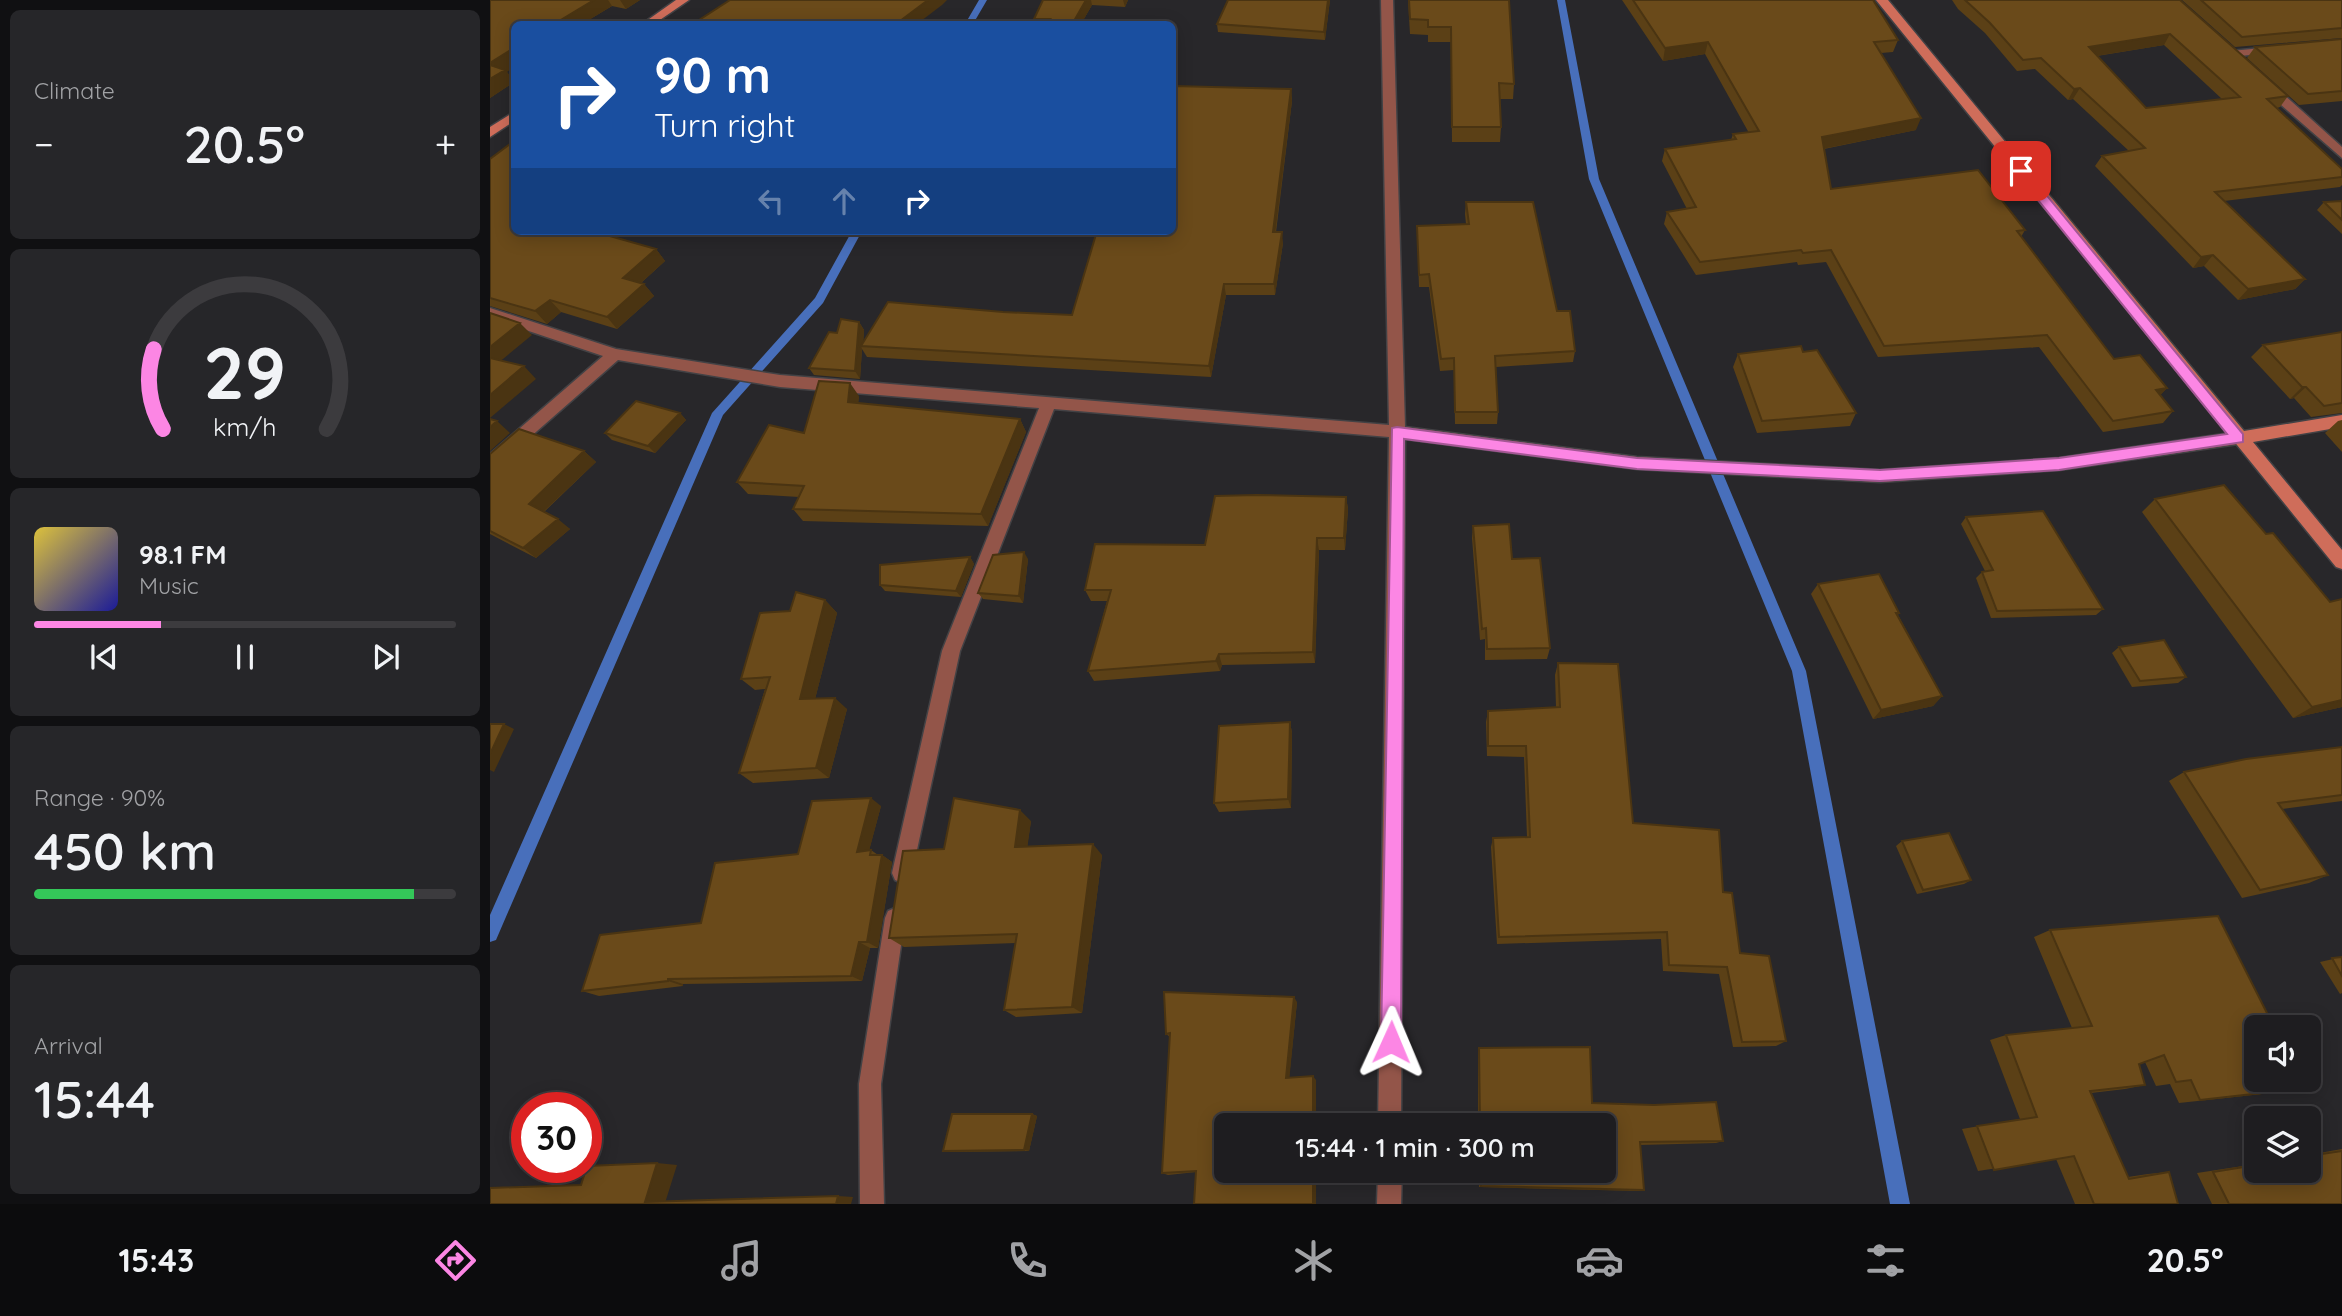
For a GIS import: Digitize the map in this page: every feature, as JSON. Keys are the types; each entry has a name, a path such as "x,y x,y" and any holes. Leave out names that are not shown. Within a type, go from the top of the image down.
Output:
{"street":[{"path":"652,21 683,0"},
{"path":"1387,0 1397,432 1390,1113"},
{"path":"1882,0 2342,562"},
{"path":"2241,64 2227,50 2287,48"},
{"path":"2262,82 2342,154"},
{"path":"490,133 511,118"},
{"path":"490,313 615,354 780,381 1397,432 1637,463 1680,466 1880,475 2059,464 2342,421"},
{"path":"490,463 615,354"},
{"path":"872,1204 870,1084 902,872 951,651 1049,404"},
{"path":"1390,1183 1390,1204"}],"building":[{"path":"490,0 594,0 559,21 511,21 511,50 490,63"},
{"path":"730,0 928,0 900,21 698,21"},
{"path":"1043,0 1086,0 1074,21 1034,19"},
{"path":"1228,0 1328,0 1324,32 1217,24"},
{"path":"1409,0 1509,0 1514,84 1499,83 1501,127 1452,127 1451,27 1428,27 1428,20 1410,19"},
{"path":"1633,0 1873,0 1898,40 1874,42 1921,118 1822,137 1831,189 1978,170 2025,230 2017,231 2114,359 2140,355 2167,388 2156,390 2173,411 2113,421 2047,335 1884,346 1831,250 1803,253 1801,250 1700,262 1667,212 1696,207 1665,149 1736,139 1733,134 1759,131 1708,42 1665,48"},
{"path":"1965,0 2180,0 2288,96 2267,99 2342,169 2342,177 2215,192 2305,279 2248,289 2213,255 2201,257 2102,156 2145,148 2080,88 2074,89 2041,58 2023,60","holes":["2170,34 2240,97 2146,108 2089,47"]},
{"path":"2201,0 2342,0 2342,28 2242,37"},
{"path":"2342,39 2342,91 2308,94 2255,47"},
{"path":"490,65 505,70 490,79"},
{"path":"1176,86 1291,89 1273,232 1282,232 1274,284 1224,284 1209,366 861,346 888,302 1072,315 1096,235 1176,235"},
{"path":"511,143 511,235 606,235 656,249 623,278 644,284 607,317 550,300 535,311 490,298 490,159"},
{"path":"2342,201 2342,220 2324,202"},
{"path":"1466,202 1533,202 1557,311 1570,311 1575,351 1495,356 1498,412 1455,412 1454,358 1441,359 1429,274 1419,275 1417,226 1469,224"},
{"path":"490,313 520,323 490,347"},
{"path":"841,319 859,322 855,371 809,368 829,332 837,333"},
{"path":"2342,332 2342,403 2324,406 2306,387 2302,387 2263,345"},
{"path":"1801,346 1803,352 1817,350 1856,413 1762,421 1738,354"},
{"path":"490,358 524,366 490,395"},
{"path":"819,381 850,383 848,402 1020,419 981,514 793,509 804,486 737,482 769,425 804,433"},
{"path":"636,401 680,413 648,446 605,433"},
{"path":"519,429 584,451 529,504 558,519 523,548 490,531 490,454"},
{"path":"2224,485 2266,534 2273,533 2330,602 2342,599 2342,700 2312,707 2155,499"},
{"path":"1215,496 1346,497 1344,538 1317,538 1313,652 1219,654 1216,661 1088,671 1111,590 1085,590 1095,544 1205,545"},
{"path":"2043,511 2103,609 1997,611 1982,572 1993,570 1966,517"},
{"path":"1509,524 1512,559 1540,558 1550,648 1487,649 1486,628 1482,629 1473,526"},
{"path":"1024,552 1019,596 978,593 993,555"},
{"path":"970,557 956,591 880,585 880,565"},
{"path":"1879,574 1899,613 1896,613 1942,696 1881,710 1818,584"},
{"path":"796,592 825,600 800,699 835,698 816,768 739,773 770,677 741,679 760,613 790,611"},
{"path":"2164,640 2186,677 2140,681 2119,647"},
{"path":"1558,663 1618,664 1633,823 1719,830 1723,892 1732,893 1740,953 1769,956 1786,1041 1742,1042 1727,967 1669,965 1667,932 1499,937 1493,838 1530,837 1526,746 1488,746 1488,711 1560,707"},
{"path":"1290,722 1288,799 1214,803 1219,726"},
{"path":"490,724 504,724 490,754"},
{"path":"2342,747 2342,795 2278,803 2328,875 2260,890 2184,772 2246,759"},
{"path":"871,798 857,852 871,850 870,855 882,855 867,942 859,942 851,976 668,979 582,991 600,935 701,923 715,863 798,854 812,801"},
{"path":"954,798 1020,810 1015,847 1093,844 1072,1007 1004,1010 1017,934 889,938 903,851 944,849"},
{"path":"1949,833 1971,880 1923,890 1902,841"},
{"path":"2218,916 2268,1015 2244,1015 2244,1092 2270,1092 2200,1100 2191,1080 2176,1082 2164,1055 2139,1064 2145,1085 2090,1091 2129,1179 2169,1172 2178,1204 2094,1204 2074,1156 1994,1170 1977,1126 2037,1117 2006,1035 2092,1026 2050,930"},
{"path":"2342,957 2342,976 2332,958"},
{"path":"1164,992 1294,997 1286,1078 1313,1076 1313,1113 1214,1113 1214,1183 1313,1183 1313,1204 1194,1204 1196,1171 1162,1173 1170,1033 1166,1034"},
{"path":"1590,1047 1592,1103 1654,1105 1716,1102 1723,1141 1640,1142 1644,1190 1481,1186 1481,1183 1616,1183 1616,1113 1480,1113 1479,1048"},
{"path":"952,1114 1032,1114 1024,1150 943,1151"},
{"path":"2342,1151 2342,1204 2229,1204 2213,1172 2244,1167 2244,1183 2321,1183 2321,1154"},
{"path":"657,1163 645,1202 838,1196 836,1204 490,1204 490,1188 602,1183 602,1165"}],"waterway":[{"path":"971,21 983,0"},
{"path":"1561,0 1594,179 1799,671 1900,1204"},
{"path":"490,934 718,413 819,300 855,235"}],"route":[{"path":"1391,1042 1397,432 1637,463 1880,475 2059,464 2238,438 2021,171"}]}
